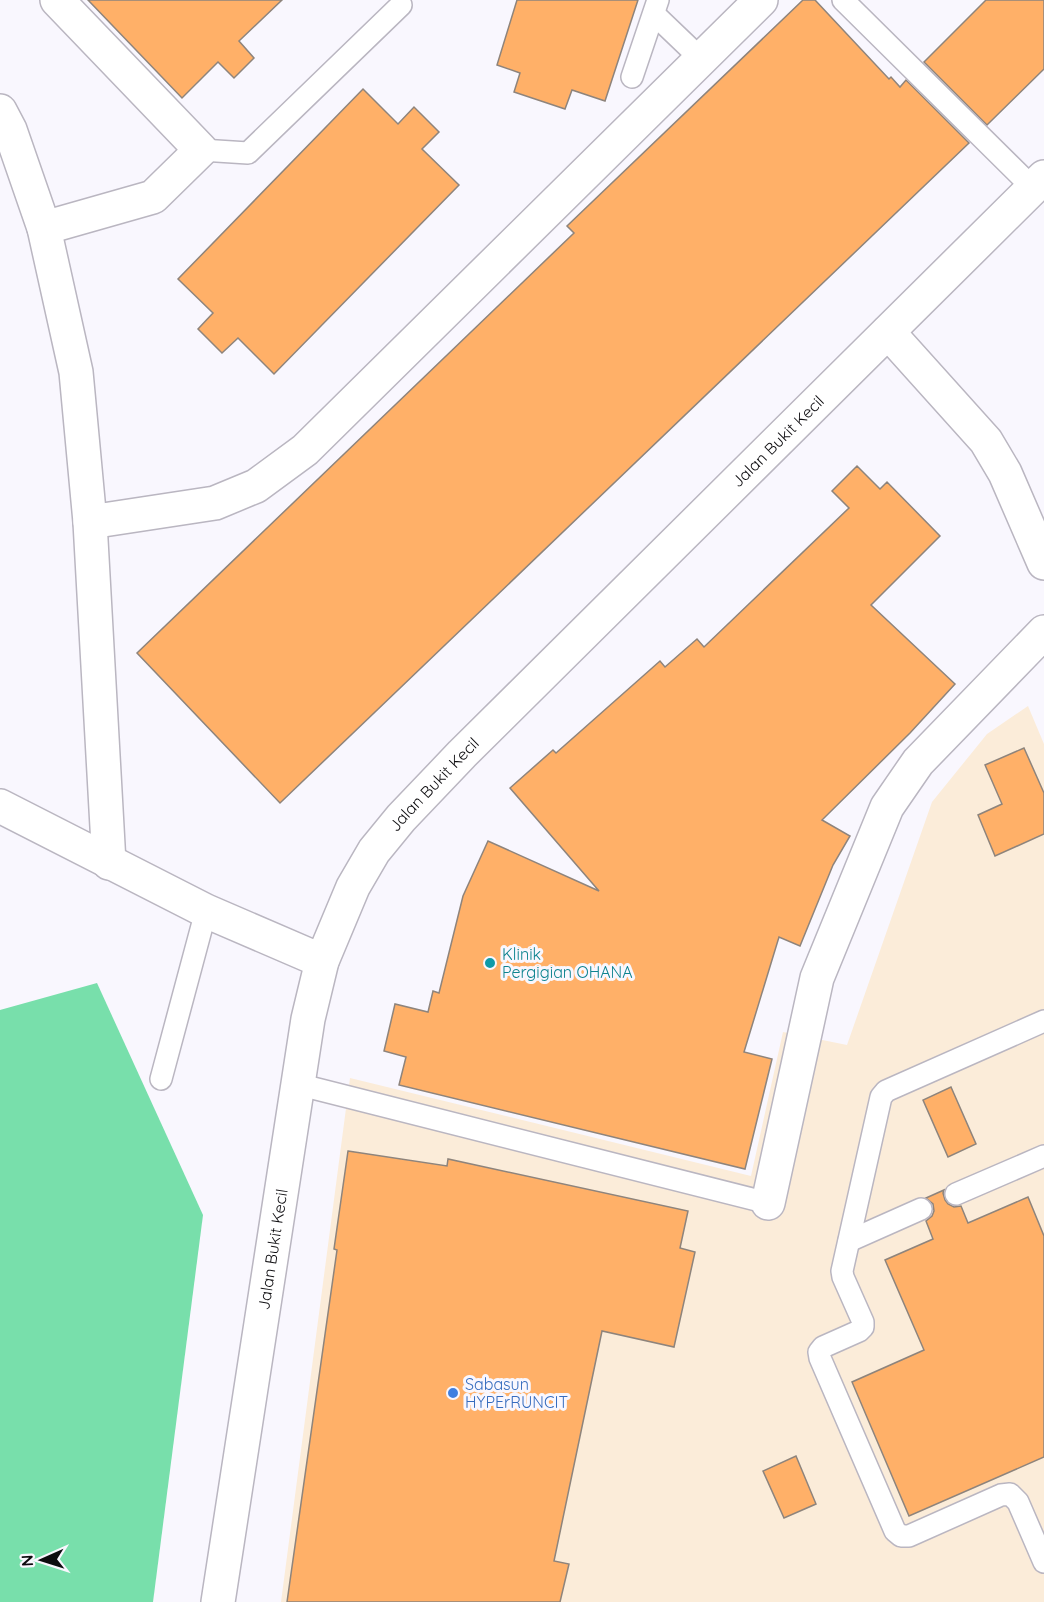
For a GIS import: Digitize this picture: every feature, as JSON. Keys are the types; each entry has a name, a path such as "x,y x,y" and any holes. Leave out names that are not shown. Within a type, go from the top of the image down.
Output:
{"street":[{"path":"44,228 153,197 201,150 57,0"},
{"path":"90,522 215,502 256,486 305,450 761,0"},
{"path":"0,111 10,130 44,228 76,372 90,522 109,862"},
{"name":"Jalan Bukit Kecil","path":"218,1602 308,1019 322,961 353,887 374,852 401,818 462,754 1038,182"},
{"path":"888,332 986,441 1005,473 1044,563"},
{"path":"768,1203 817,978 887,807 918,762 1044,632"},
{"path":"0,806 206,911 322,961"}],"lane":[{"path":"843,0 1038,182"},
{"path":"201,150 248,153 401,5"},
{"path":"656,7 701,59"},
{"path":"632,77 656,7"},
{"path":"161,1079 206,911"},
{"path":"1044,1021 886,1091 881,1097 842,1271 863,1327 823,1347 819,1352 896,1531 901,1536 909,1536 1001,1495 1010,1494 1018,1502 1044,1562"},
{"path":"297,1084 768,1203"},
{"path":"956,1194 1044,1156"},
{"path":"849,1241 921,1209"}],"shaded area":[{"path":"1028,706 1044,744 1044,1602 281,1602 350,1078 751,1176 783,1032 847,1045 932,802 987,734"}],"green space":[{"path":"97,983 203,1215 153,1602 0,1602 0,1010"}],"building":[{"path":"88,0 282,0 239,41 254,58 234,78 218,62 182,98"},
{"path":"517,0 638,0 605,101 572,90 565,109 514,92 520,73 497,65"},
{"path":"803,0 815,0 889,79 891,77 900,87 906,80 969,143 280,803 137,653 574,233 567,226"},
{"path":"986,0 1044,0 1044,69 987,125 924,62"},
{"path":"363,89 398,124 414,107 439,132 422,149 459,185 274,374 238,338 222,353 198,329 213,313 178,279"},
{"path":"857,466 880,489 887,482 940,536 871,605 955,684 910,733 822,820 850,836 833,865 800,946 779,937 744,1052 772,1059 745,1169 399,1085 406,1057 384,1051 395,1004 428,1012 433,991 439,993 463,896 488,841 599,891 510,788 553,750 556,753 660,661 665,667 697,639 704,647 849,508 832,491"},
{"path":"1024,748 1044,793 1044,834 995,856 978,815 1002,804 985,765"},
{"path":"951,1087 976,1144 948,1157 923,1100"},
{"name":"Sabasun HYPErRUNCIT","path":"348,1151 447,1166 448,1159 688,1211 680,1248 695,1252 674,1347 602,1331 554,1561 569,1564 560,1602 287,1602 337,1250 334,1249"},
{"path":"944,1190 945,1200 954,1207 961,1206 968,1223 1028,1197 1044,1236 1044,1457 909,1516 852,1382 924,1350 885,1260 933,1239 926,1221 932,1216 933,1204 926,1198"},
{"path":"796,1456 816,1504 784,1518 763,1471"}],"place":[{"name":"Klinik Pergigian OHANA","path":"490,963"},
{"name":"Sabasun HYPErRUNCIT","path":"453,1393"}]}
